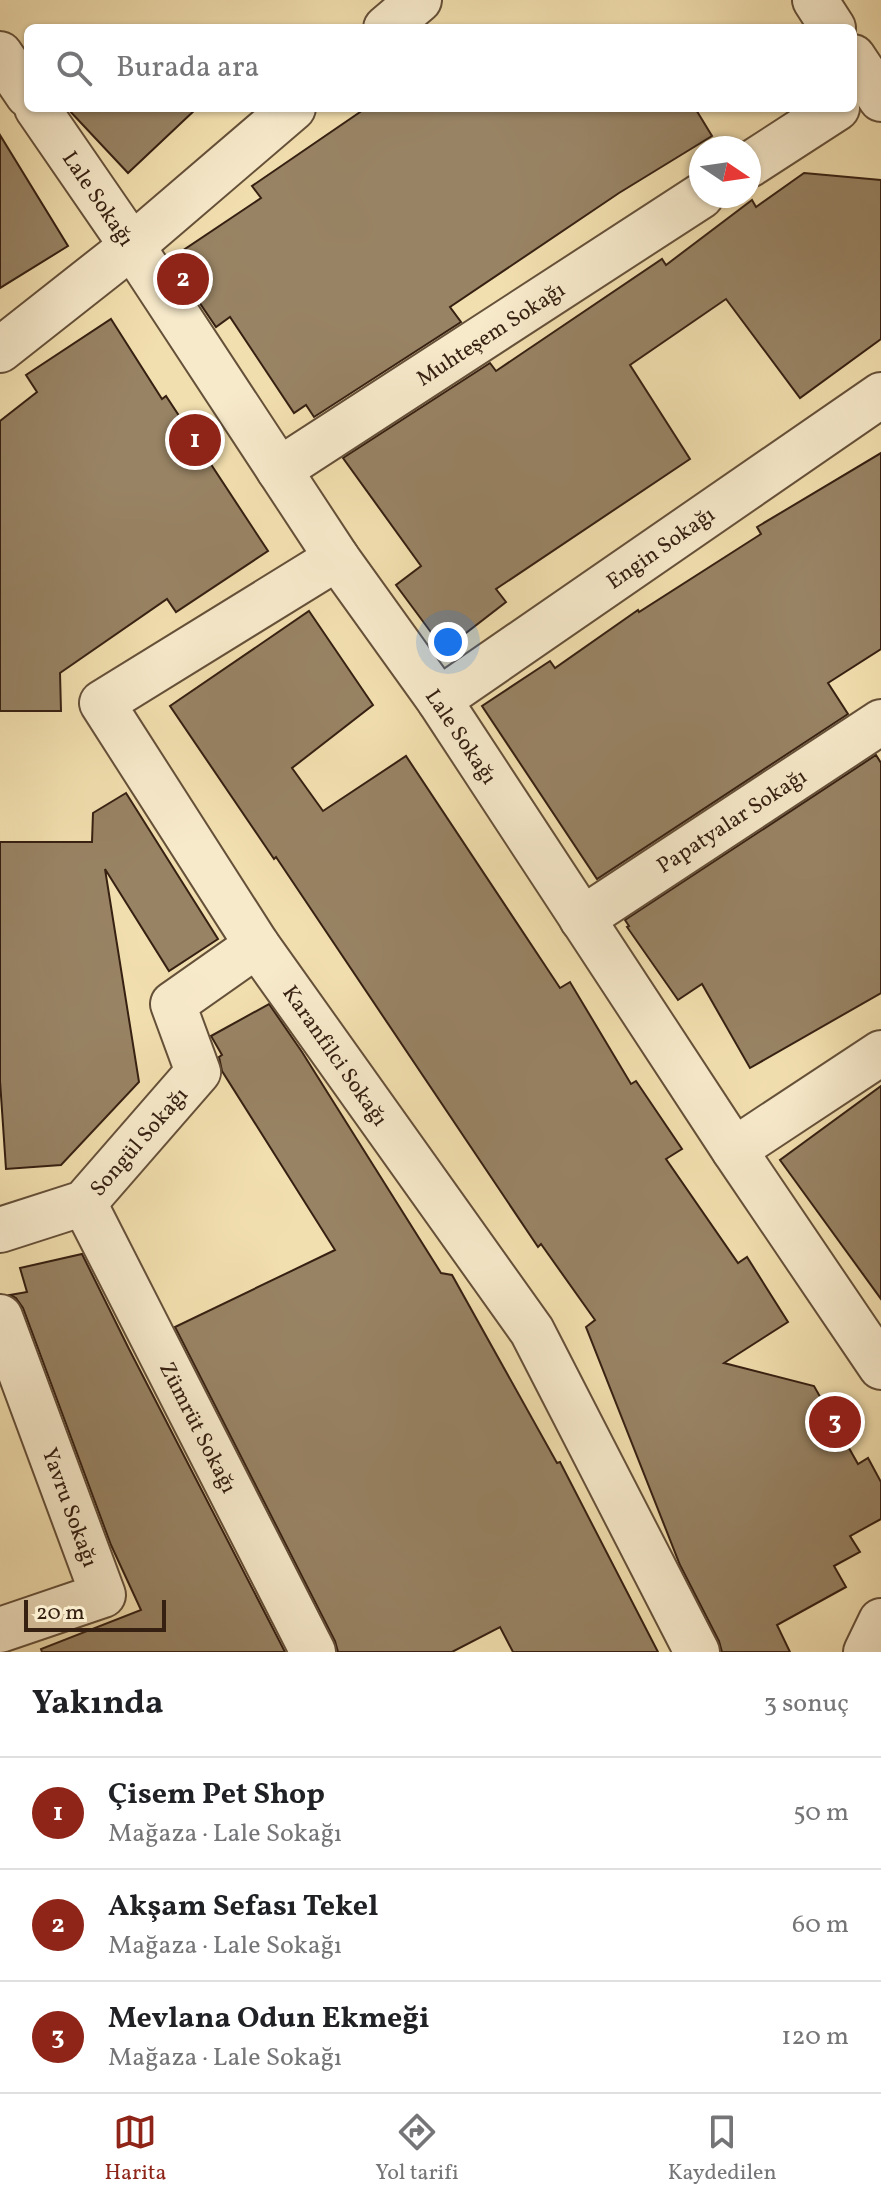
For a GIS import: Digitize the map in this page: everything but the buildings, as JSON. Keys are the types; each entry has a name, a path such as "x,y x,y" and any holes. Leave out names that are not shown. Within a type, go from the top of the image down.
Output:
{"street":[{"path":"391,24 419,0"},
{"path":"815,0 830,24"},
{"path":"0,54 24,89"},
{"name":"Lale Sokağı","path":"40,112 132,246 337,558 439,700 734,1150 881,1367"},
{"path":"0,350 132,246 288,112"},
{"path":"761,157 826,112"},
{"name":"Muhteşem Sokağı","path":"279,470 689,204"},
{"name":"Engin Sokağı","path":"439,700 881,395"},
{"name":"Karanfilci Sokağı","path":"337,558 102,703 257,945 532,1331 697,1652"},
{"name":"Papatyalar Sokağı","path":"582,919 881,722"},
{"name":"Songül Sokağı","path":"0,1230 84,1203 198,1072 173,1004 257,945"},
{"path":"734,1150 881,1053"},
{"name":"Zümrüt Sokağı","path":"84,1203 313,1652"},
{"name":"Yavru Sokağı","path":"0,1317 103,1595 0,1630"}],"place":[{"name":"Akşam Sefası Tekel","path":"183,279"},
{"name":"Çisem Pet Shop","path":"195,440"},
{"name":"Mevlana Odun Ekmeği","path":"835,1422"}]}
